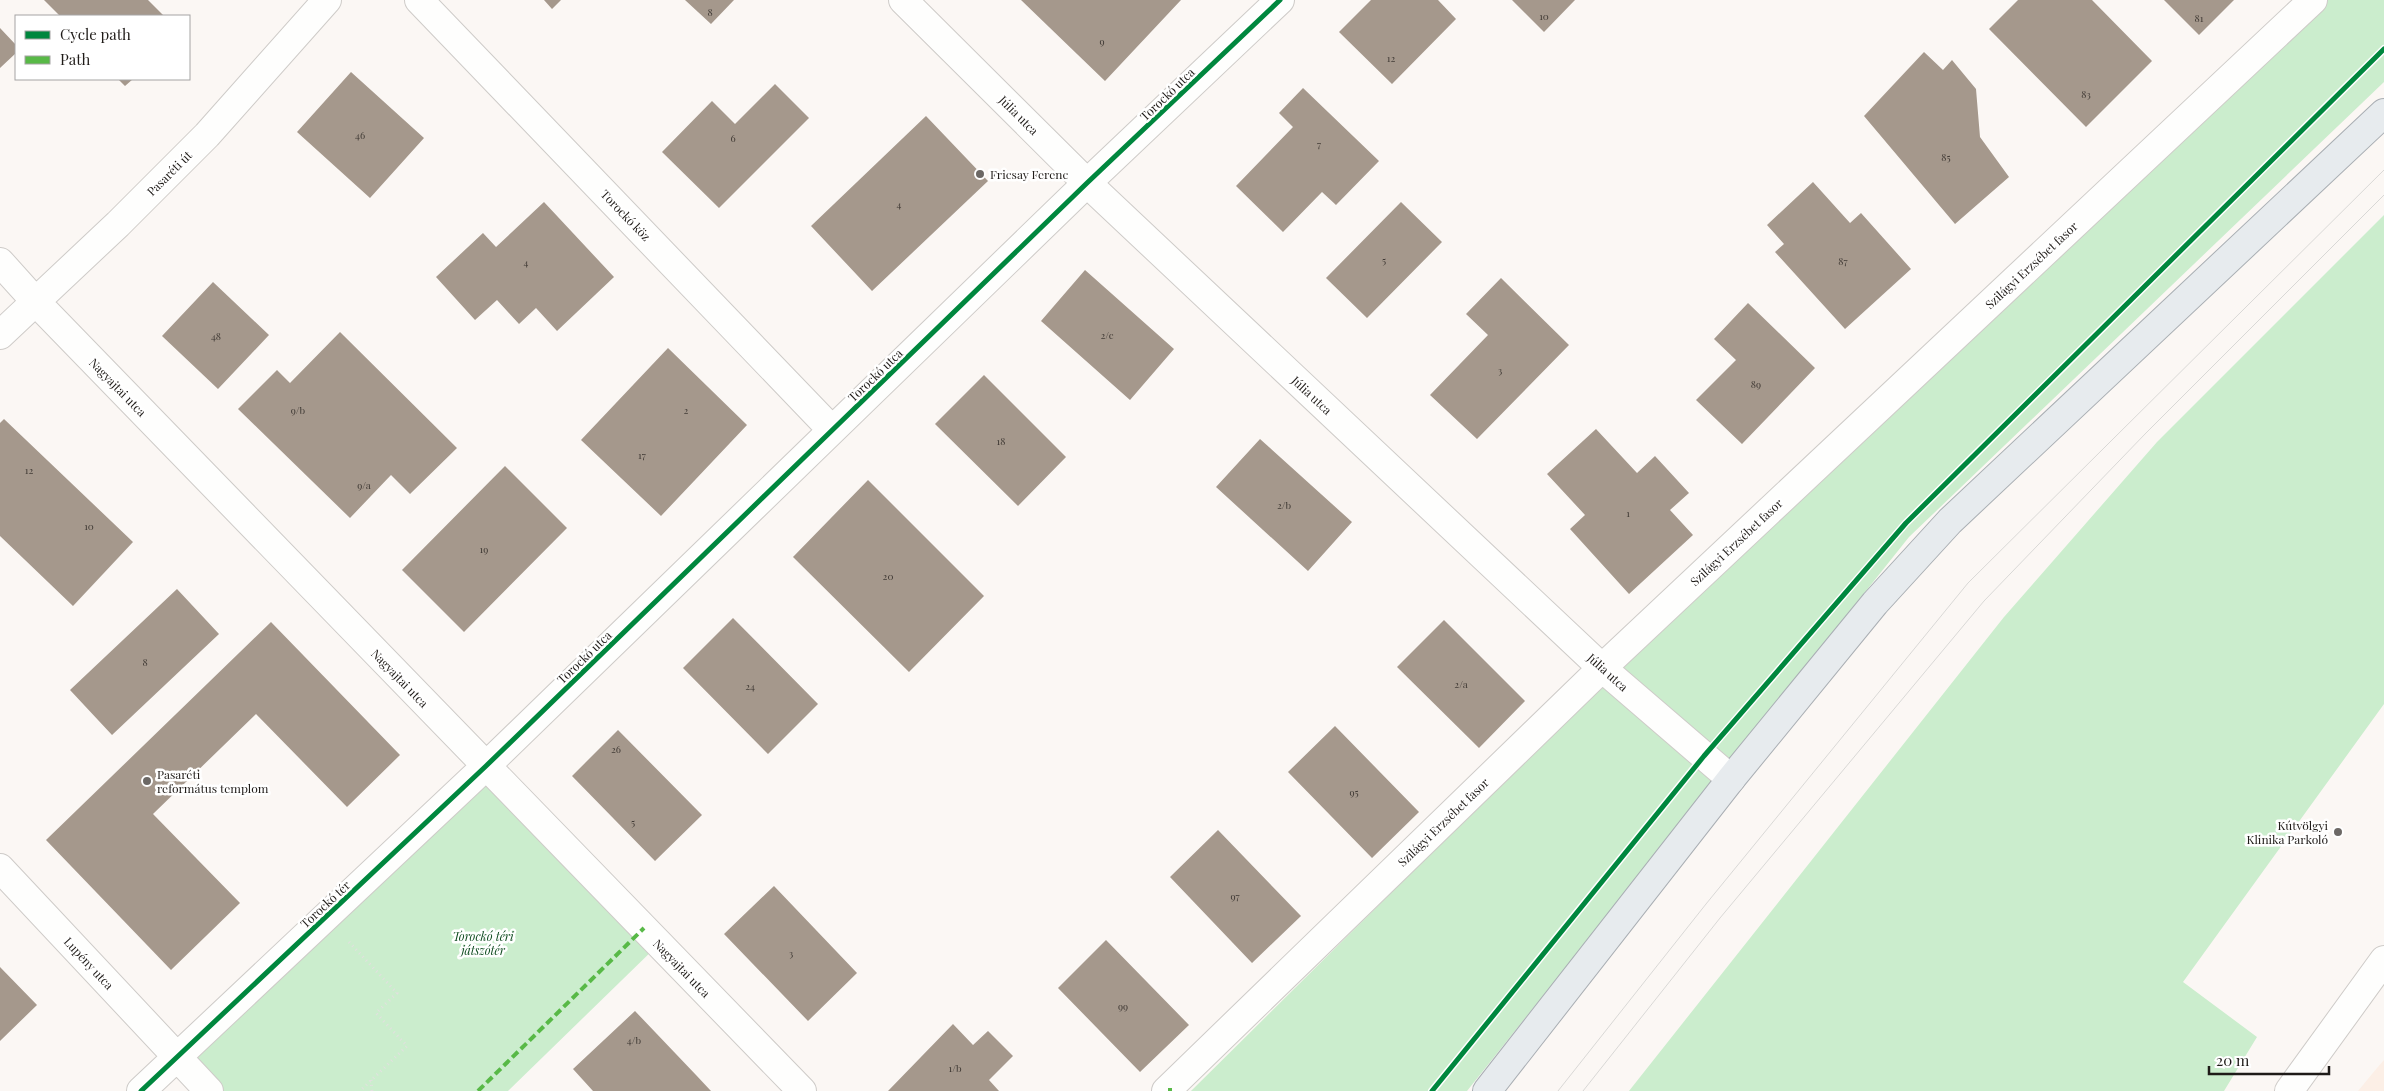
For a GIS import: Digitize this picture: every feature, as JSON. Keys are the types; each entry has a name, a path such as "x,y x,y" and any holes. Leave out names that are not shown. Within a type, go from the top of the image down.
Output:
{"main road":[{"path":"1487,1091 1731,779 1875,603 1950,521 2384,113"}],"street":[{"name":"Pasaréti út","path":"0,335 118,224 207,135 328,0"},
{"name":"Torockó köz","path":"419,0 832,430"},
{"name":"Júlia utca","path":"903,0 1088,183 1602,668 1731,779"},
{"name":"Torockó utca","path":"486,766 1088,183 1280,0"},
{"name":"Szilágyi Erzsébet fasor","path":"1166,1091 1602,668 2314,0"},
{"name":"Nagyajtai utca","path":"0,262 36,302 802,1091"},
{"name":"Torockó tér","path":"179,1057 486,766"},
{"name":"Lupény utca","path":"0,868 179,1057"},
{"path":"2289,1091 2384,960"},
{"path":"141,1091 179,1057 210,1091"}],"path":[{"path":"326,918 397,993 376,1013 407,1046 360,1091"},
{"path":"371,1080 372,1091"}],"shaded area":[{"path":"2384,1060 2384,1091 2358,1091 2377,1068"}],"green space":[{"path":"2293,0 2384,0 2384,82 1909,537 1467,1091 1191,1091"},
{"path":"2384,215 2384,704 2183,982 2257,1037 2224,1091 1629,1091 2004,617 2157,442"},
{"name":"Torockó téri játszótér","path":"486,766 659,944 508,1091 209,1091 179,1057"}],"building":[{"path":"44,0 148,0 163,15 59,15"},
{"path":"544,0 561,0 552,9"},
{"path":"685,0 734,0 711,24"},
{"path":"1021,0 1181,0 1105,81"},
{"path":"1371,0 1438,0 1456,19 1392,84 1339,32"},
{"path":"1512,0 1575,0 1544,32"},
{"path":"2018,0 2092,0 2152,61 2086,127 1989,29"},
{"path":"2164,0 2234,0 2199,35"},
{"path":"0,28 15,44 15,54 0,68"},
{"path":"1924,52 1943,70 1952,60 1976,89 1980,137 2009,177 1955,224 1864,116"},
{"path":"351,72 424,138 370,198 297,132"},
{"path":"119,80 132,80 125,86"},
{"path":"775,84 809,118 719,208 662,152 712,101 735,124"},
{"path":"1303,88 1379,161 1336,205 1322,192 1283,232 1236,186 1293,127 1279,113"},
{"path":"926,116 988,181 872,291 811,226"},
{"path":"1813,182 1850,223 1861,213 1911,269 1845,329 1775,252 1784,244 1767,225"},
{"path":"544,202 614,277 557,331 536,308 519,324 497,300 475,320 436,277 483,233 496,247"},
{"path":"1401,202 1442,242 1367,318 1326,278"},
{"path":"1085,270 1174,349 1130,400 1041,321"},
{"path":"1501,278 1569,345 1477,439 1430,395 1488,335 1466,314"},
{"path":"213,282 269,335 218,389 162,336"},
{"path":"1748,303 1815,368 1742,444 1696,400 1736,360 1714,339"},
{"path":"340,332 457,448 410,494 391,475 350,518 238,409 277,370 290,383"},
{"path":"668,348 747,425 661,516 581,440"},
{"path":"984,375 1066,457 1018,506 935,424"},
{"path":"4,419 133,542 73,606 0,536 0,423"},
{"path":"1596,429 1637,473 1655,456 1689,493 1670,510 1693,535 1629,594 1570,529 1585,515 1547,474"},
{"path":"1260,439 1352,522 1308,571 1216,487"},
{"path":"505,466 567,528 464,632 402,570"},
{"path":"868,480 984,596 909,672 793,557"},
{"path":"177,589 219,634 112,735 70,690"},
{"path":"733,618 818,704 768,754 683,668"},
{"path":"1444,620 1525,701 1479,748 1397,667"},
{"name":"Pasaréti református templom","path":"271,622 400,755 347,807 256,714 153,814 240,903 171,970 46,840"},
{"path":"1335,726 1419,812 1372,858 1288,772"},
{"path":"618,730 702,815 655,861 572,776"},
{"path":"1218,830 1301,916 1252,963 1170,877"},
{"path":"774,886 857,973 808,1021 724,934"},
{"path":"1106,940 1189,1025 1140,1072 1058,988"},
{"path":"0,967 37,1005 0,1041"},
{"path":"635,1011 711,1091 593,1091 573,1069"},
{"path":"953,1024 973,1045 988,1031 1013,1056 989,1080 999,1091 888,1091"}],"tram line":[{"path":"1558,1091 1706,904 1968,583 2384,170"},
{"path":"1583,1091 1720,918 1984,601 2146,433 2384,195"}],"marked path":[{"path":"478,1091 644,928"}],"cycle path":[{"path":"141,1091 486,766 1087,183 1280,0"},
{"path":"1432,1091 1704,756 1906,523 2384,49"}],"place":[{"name":"Fricsay Ferenc","path":"980,174"},
{"name":"Pasaréti református templom","path":"147,781"},
{"name":"Kútvölgyi Klinika Parkoló","path":"2338,832"}]}
